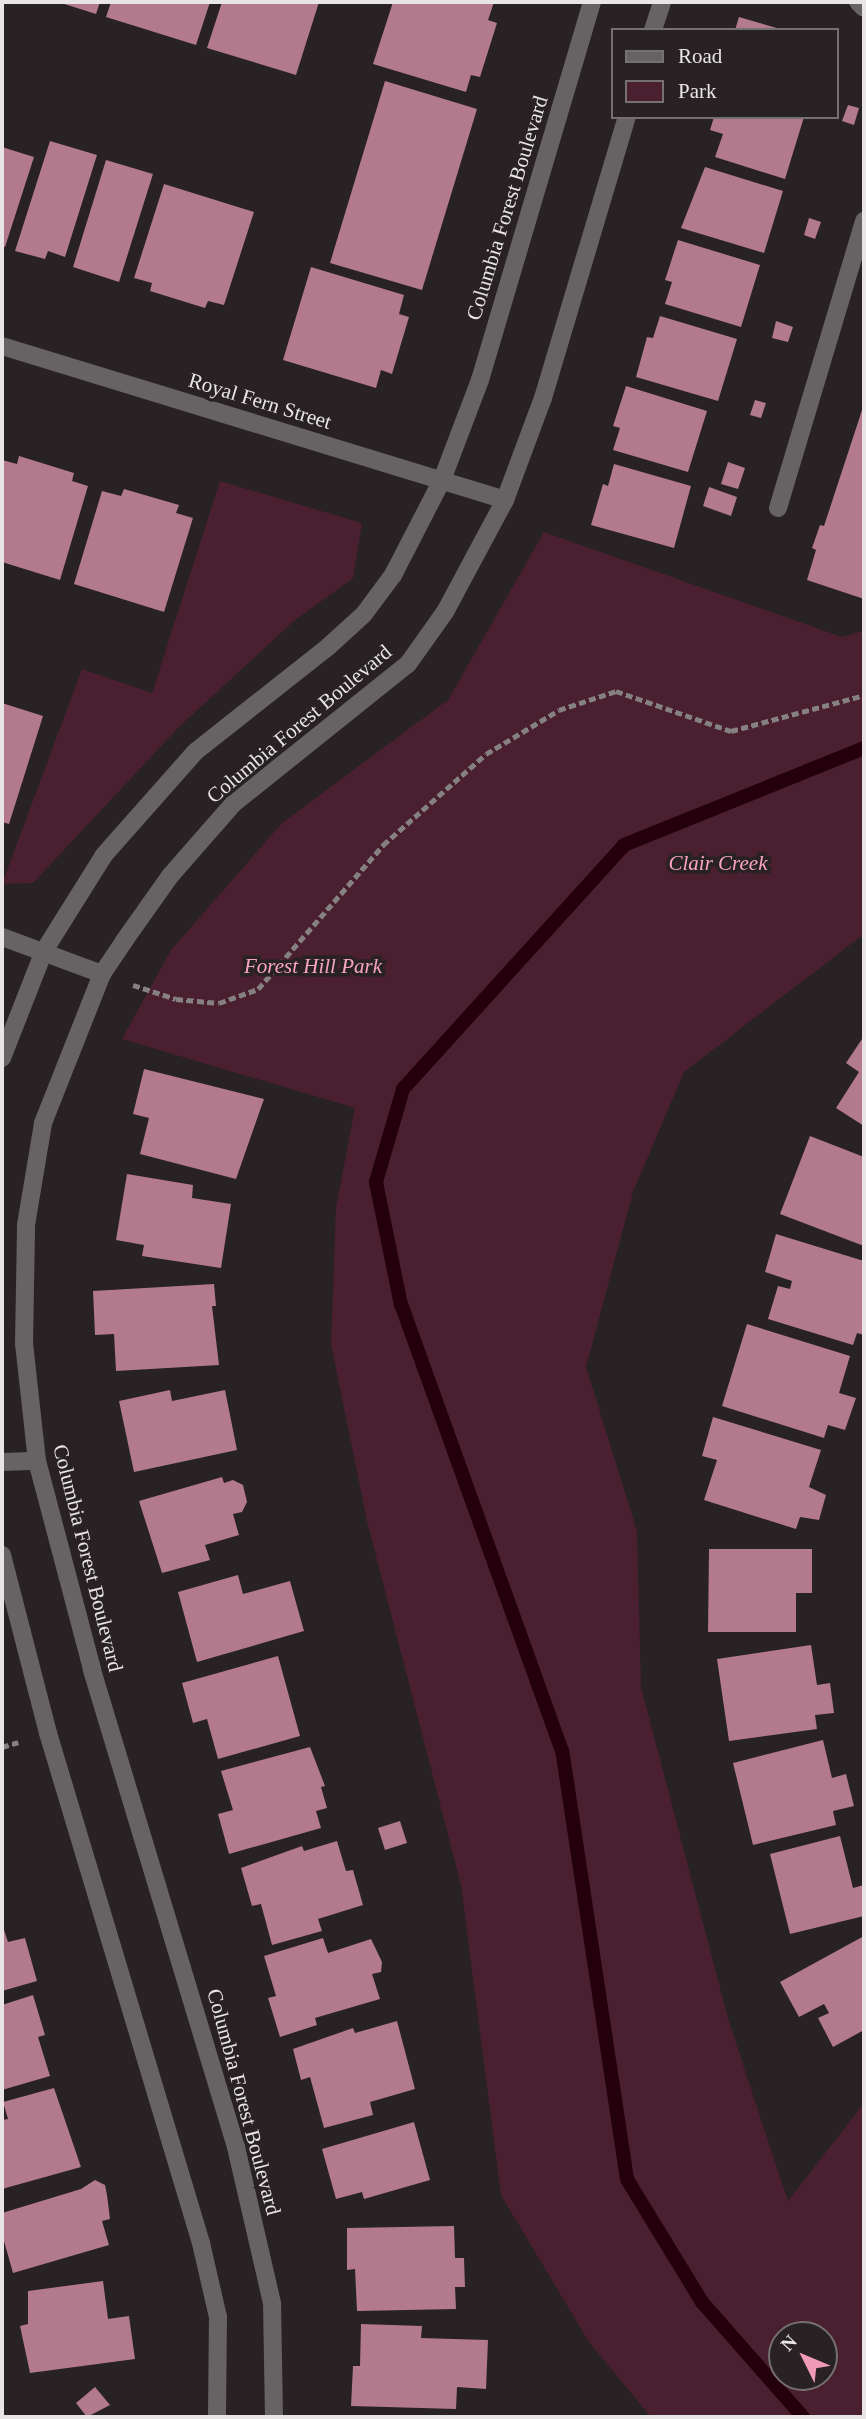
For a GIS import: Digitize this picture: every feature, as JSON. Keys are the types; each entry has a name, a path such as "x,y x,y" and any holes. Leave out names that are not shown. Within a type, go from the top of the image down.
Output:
{"street":[{"name":"Columbia Forest Boulevard","path":"2,1058 44,951 104,855 195,752 364,614 393,575 442,480 480,380 592,2"},
{"path":"654,28 662,2"},
{"path":"858,2 864,8"},
{"name":"Columbia Forest Boulevard","path":"274,2417 272,2303 236,2147 92,1669 37,1461 24,1345 26,1225 43,1123 102,974 170,876 233,804 408,664 445,612 505,500 543,398 626,119"},
{"path":"778,508 864,221"},
{"name":"Royal Fern Street","path":"2,346 505,500"},
{"path":"2,937 102,974"},
{"path":"2,1462 37,1461"},
{"path":"2,1555 48,1733 201,2243 218,2317 218,2417"}],"path":[{"path":"102,974 176,999 219,1003 258,989 383,845 486,754 559,710 616,691 731,732 864,695"}],"green space":[{"path":"220,481 362,523 353,578 294,621 179,727 33,883 2,884 82,669 152,693"},
{"name":"Clair Creek","path":"544,532 842,637 864,631 864,934 684,1072 633,1192 586,1367 637,1531 641,1687 729,2022 788,2201 864,2103 864,2417 651,2417 589,2342 501,2195 461,1885 367,1521 331,1344 336,1207 355,1108 122,1039 171,950 282,823 448,700"}],"building":[{"path":"58,2 100,2 96,14"},
{"path":"111,2 210,2 196,45 106,17"},
{"path":"222,2 319,2 296,75 207,48"},
{"path":"393,2 494,2 488,20 497,23 480,77 471,75 466,92 373,64"},
{"path":"739,17 777,28 736,28"},
{"path":"385,81 477,109 422,290 330,263"},
{"path":"848,105 859,108 854,125 842,121"},
{"path":"713,119 803,119 785,179 715,157 723,134 710,130"},
{"path":"50,141 97,155 65,257 48,251 45,259 15,251"},
{"path":"2,147 34,157 5,247 2,246"},
{"path":"106,160 153,174 119,282 73,267"},
{"path":"705,167 783,191 764,253 681,228"},
{"path":"164,184 254,212 224,305 208,301 205,308 150,291 152,283 134,278"},
{"path":"809,218 821,222 815,239 804,235"},
{"path":"678,240 760,265 741,327 665,304 672,282 665,280"},
{"path":"311,267 404,295 399,314 409,317 392,374 381,370 376,388 283,360"},
{"path":"660,316 737,339 718,401 636,377 647,337 653,338"},
{"path":"776,321 793,327 788,342 772,338"},
{"path":"626,386 707,411 688,472 613,450 620,428 613,426"},
{"path":"755,400 766,403 761,418 750,415"},
{"path":"864,404 864,599 807,580 816,550 812,548 820,525 824,526"},
{"path":"19,456 74,473 72,481 88,486 60,580 2,562 2,460 17,464"},
{"path":"728,462 745,468 738,489 721,484"},
{"path":"614,464 691,486 674,548 591,525 603,484 608,486"},
{"path":"709,487 737,497 731,516 703,506"},
{"path":"124,489 179,505 176,513 193,518 164,612 74,584 102,491 121,496"},
{"path":"2,703 43,716 9,824 2,822"},
{"path":"864,1036 864,1126 836,1108 859,1072 846,1063"},
{"path":"144,1069 264,1099 236,1179 140,1154 149,1118 133,1114"},
{"path":"810,1136 864,1157 864,1246 780,1214"},
{"path":"127,1174 193,1185 192,1198 231,1204 221,1268 142,1256 144,1245 116,1240"},
{"path":"776,1234 864,1261 864,1335 857,1333 853,1345 768,1319 778,1286 790,1289 792,1281 765,1272"},
{"path":"214,1284 216,1306 212,1306 219,1365 116,1371 114,1334 95,1335 93,1291"},
{"path":"747,1324 850,1356 839,1393 856,1398 845,1430 828,1425 824,1438 722,1406"},
{"path":"170,1390 172,1401 225,1390 237,1450 134,1472 119,1401"},
{"path":"713,1417 821,1450 809,1487 826,1495 819,1520 800,1517 796,1529 704,1500 717,1460 702,1456"},
{"path":"222,1477 224,1483 233,1480 243,1485 247,1502 242,1512 233,1514 239,1535 205,1545 210,1560 162,1573 139,1501"},
{"path":"709,1549 812,1549 812,1593 796,1593 796,1632 708,1632"},
{"path":"238,1575 243,1594 290,1581 304,1631 197,1662 178,1592"},
{"path":"811,1645 817,1685 830,1683 834,1713 815,1715 817,1729 729,1741 717,1659"},
{"path":"278,1656 300,1736 218,1759 207,1719 193,1723 182,1683"},
{"path":"823,1740 832,1778 846,1774 854,1806 833,1811 836,1825 753,1845 733,1763"},
{"path":"310,1747 325,1786 321,1787 327,1808 316,1811 321,1828 229,1854 218,1814 233,1810 221,1771"},
{"path":"400,1821 407,1843 385,1850 378,1828"},
{"path":"840,1836 853,1888 864,1885 864,1916 790,1934 770,1854"},
{"path":"337,1841 346,1871 353,1870 363,1905 318,1919 322,1931 272,1945 261,1904 252,1906 241,1868 302,1846 304,1851"},
{"path":"2,1924 8,1942 25,1938 37,1981 2,1991"},
{"path":"864,1936 864,2030 833,2047 818,2018 829,2013 824,2004 799,2017 780,1982"},
{"path":"323,1938 328,1953 371,1939 382,1962 381,1972 372,1974 380,1999 315,2018 317,2025 280,2037 268,1998 276,1996 264,1956"},
{"path":"33,1995 45,2035 38,2037 50,2076 2,2090 2,2005"},
{"path":"397,2021 415,2089 370,2102 373,2115 324,2128 310,2077 301,2080 293,2049 353,2028 355,2033"},
{"path":"54,2088 81,2167 2,2189 2,2120 8,2119 3,2102"},
{"path":"414,2122 430,2180 364,2199 362,2192 336,2199 322,2149"},
{"path":"95,2180 105,2185 110,2219 102,2221 109,2245 13,2273 2,2234 2,2213 81,2189"},
{"path":"454,2226 455,2258 464,2258 465,2287 455,2287 456,2309 357,2311 355,2269 347,2270 347,2228"},
{"path":"103,2281 108,2319 129,2316 135,2359 30,2373 20,2326 28,2324 28,2291"},
{"path":"361,2324 422,2326 421,2338 488,2340 486,2389 457,2387 456,2409 351,2406 353,2366 360,2366"},
{"path":"95,2387 110,2405 87,2417 76,2403"}],"waterway":[{"path":"803,2417 702,2302 627,2179 562,1751 401,1305 376,1182 403,1089 624,845 864,748"}],"park label":[{"name":"Forest Hill Park","path":"313,966"}]}
